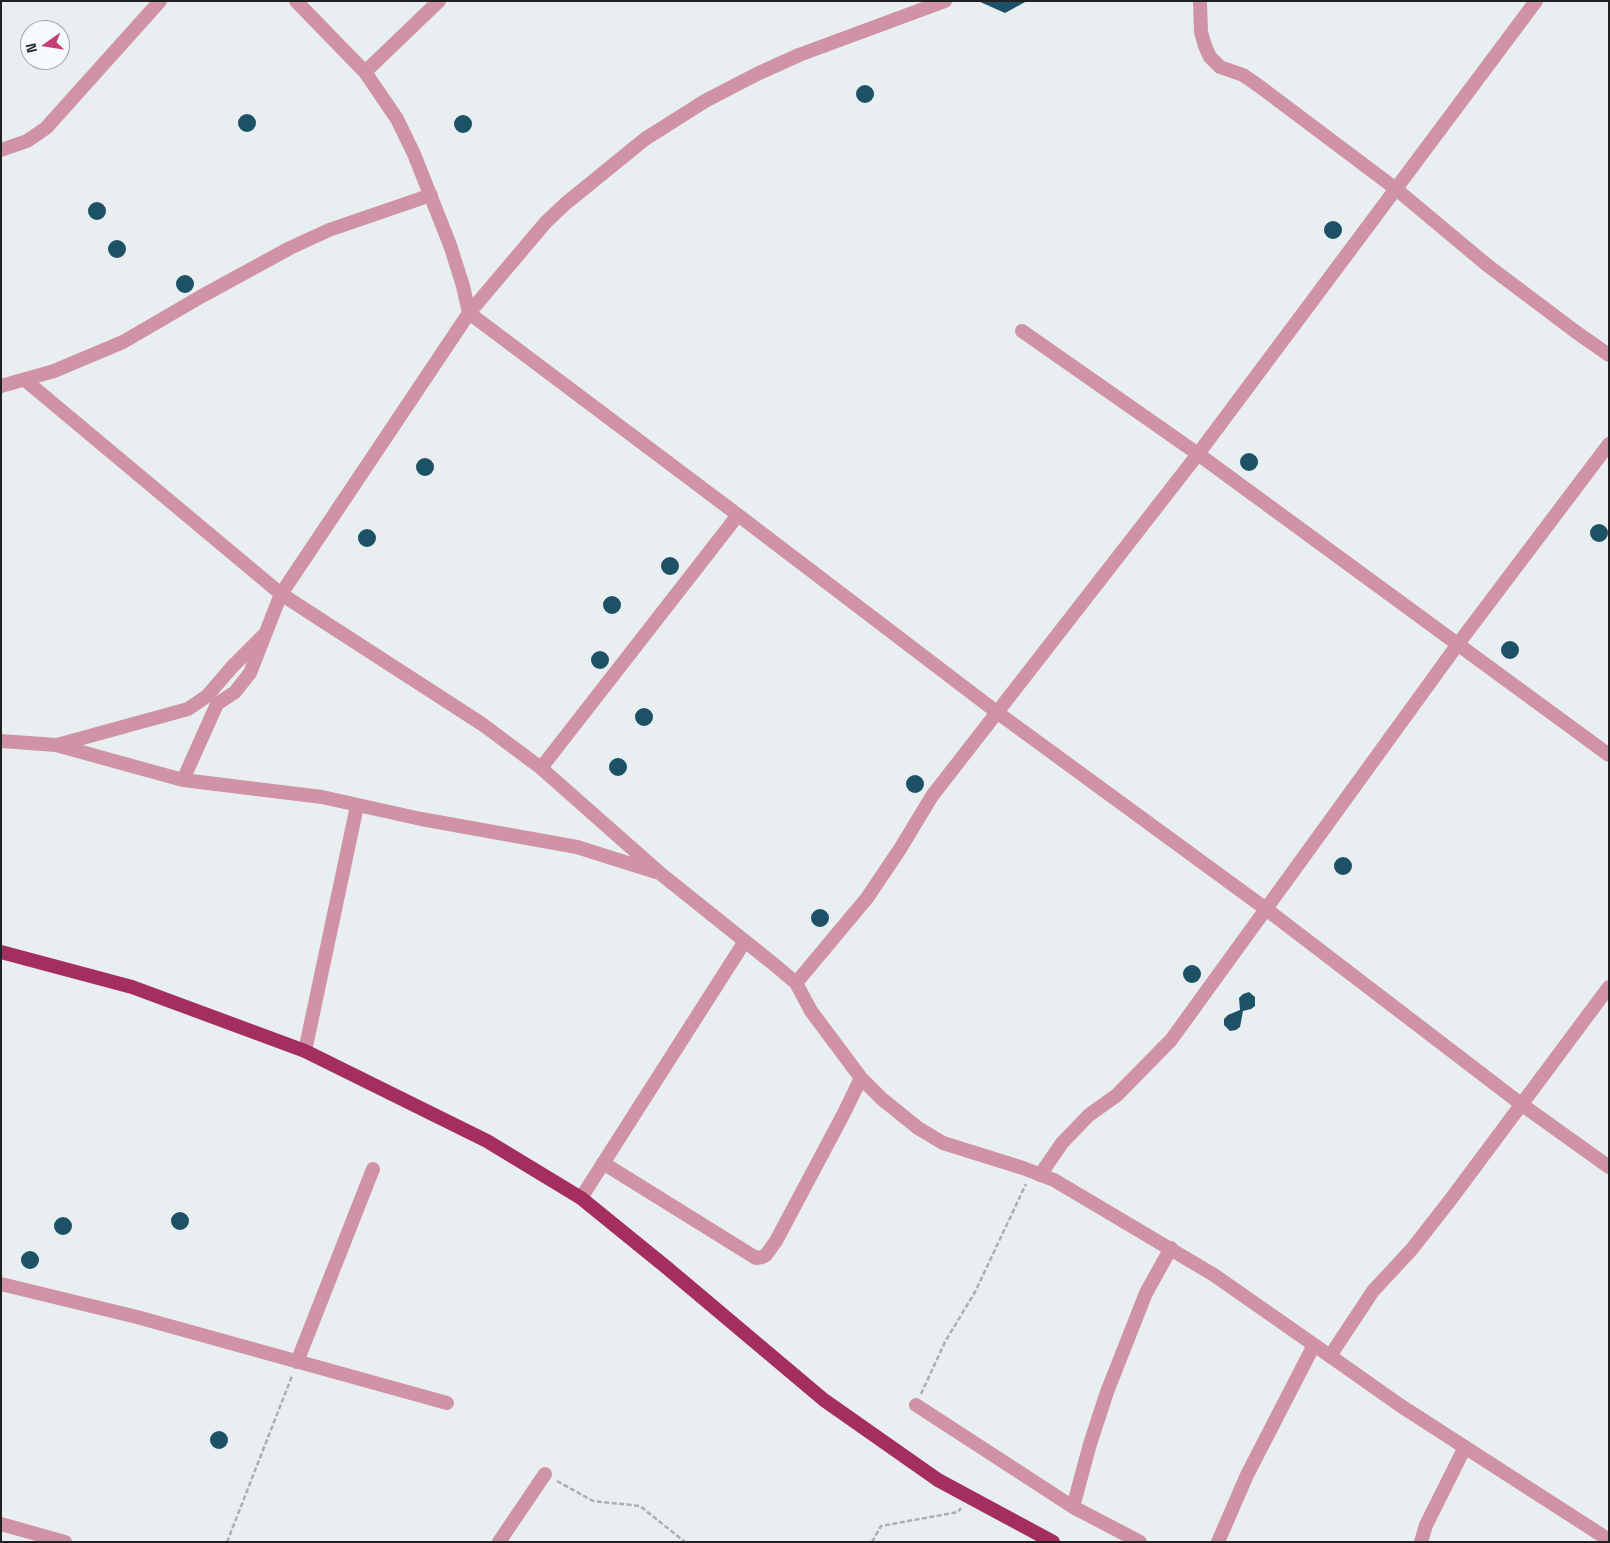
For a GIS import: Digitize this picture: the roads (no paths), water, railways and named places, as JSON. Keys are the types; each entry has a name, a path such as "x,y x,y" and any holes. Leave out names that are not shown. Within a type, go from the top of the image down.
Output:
{"highway":[{"path":"1,952 132,987 305,1051 487,1141 581,1198 824,1400 938,1480 1053,1542"}],"street":[{"path":"1,150 26,141 46,128 160,1"},
{"path":"296,1 365,72 397,119 431,195 463,286 469,313 998,713 1266,909 1521,1104 1609,1167"},
{"path":"365,72 439,1"},
{"path":"183,780 212,700 232,666 266,633 281,594 469,313 546,222 565,204 646,139 705,101 799,55 945,1"},
{"path":"1200,1 1201,32 1204,46 1210,57 1220,67 1243,75 1396,189 1487,265 1609,355"},
{"path":"796,983 867,898 932,796 1198,454 1536,1"},
{"path":"1,386 54,371 123,342 290,248 321,234 431,195"},
{"path":"1022,331 1198,454 1609,755"},
{"path":"25,380 281,594 482,724 541,768 661,874 796,983 811,1011 860,1078 882,1099 918,1128 943,1143 1054,1180 1171,1248 1214,1275 1401,1406 1608,1538"},
{"path":"1036,1173 1089,1115 1117,1095 1171,1040 1458,644 1609,444"},
{"path":"541,768 738,515"},
{"path":"56,745 212,700"},
{"path":"1,741 56,745 183,780 322,797 421,819 577,847 661,874"},
{"path":"305,1051 357,806"},
{"path":"581,1198 745,941"},
{"path":"1330,1356 1373,1291 1412,1249 1440,1214 1609,987"},
{"path":"603,1163 756,1258 762,1258 772,1248 843,1115 860,1078"},
{"path":"297,1362 374,1169"},
{"path":"1073,1507 1090,1444 1107,1392 1146,1293 1171,1248"},
{"path":"1,1284 137,1317 447,1403"},
{"path":"1218,1542 1247,1474 1314,1345"},
{"path":"916,1405 1073,1507 1140,1542"},
{"path":"1420,1542 1426,1525 1465,1447"},
{"path":"499,1542 545,1474"},
{"path":"1,1524 65,1542"}]}
